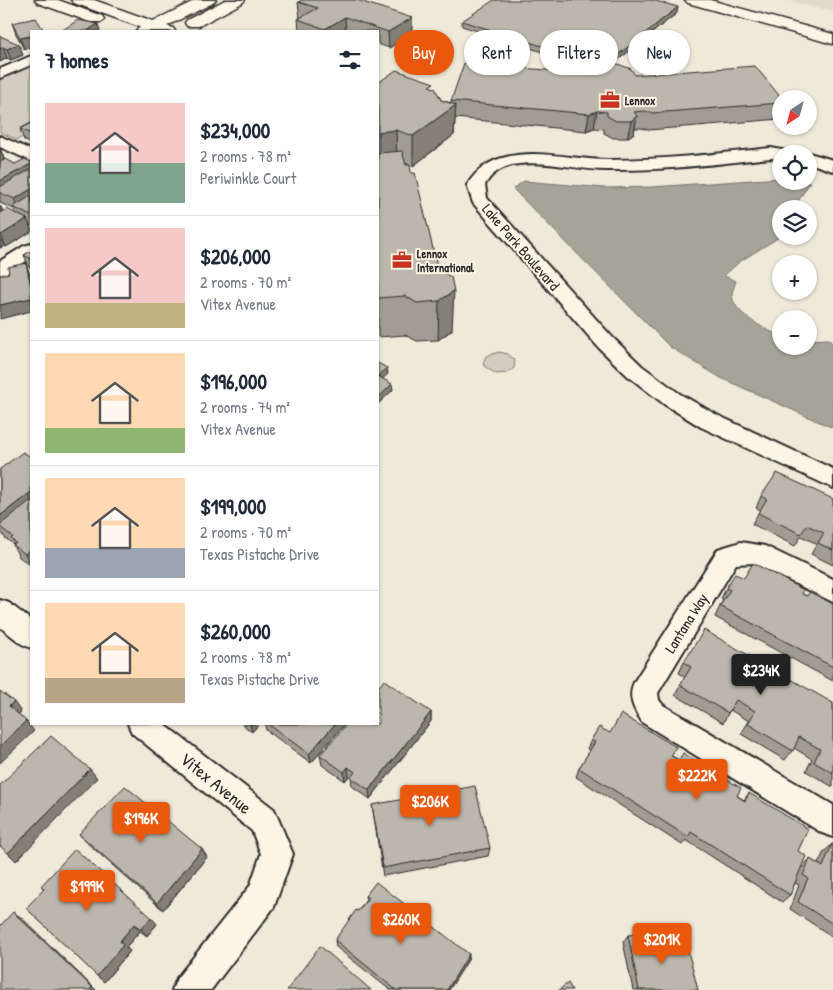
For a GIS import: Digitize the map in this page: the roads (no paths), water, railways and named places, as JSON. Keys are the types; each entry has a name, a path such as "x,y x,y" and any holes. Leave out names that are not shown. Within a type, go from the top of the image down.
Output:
{"street":[{"path":"44,0 124,30"},
{"path":"79,0 155,30 208,0"},
{"path":"178,30 237,0"},
{"path":"693,0 833,39"},
{"path":"733,0 833,27"},
{"path":"0,74 30,60"},
{"path":"0,142 30,156"},
{"name":"Lake Park Boulevard","path":"772,153 676,162 617,165 523,159 492,167 482,174 476,185 479,198 606,343 635,371 672,399 709,421 833,479"},
{"path":"817,161 833,166"},
{"path":"0,269 30,251"},
{"name":"Lantana Way","path":"833,591 756,553 741,552 727,556 644,691 646,704 653,714 833,822"},
{"path":"0,611 30,635"},
{"name":"Vitex Avenue","path":"143,725 262,820 277,854 264,896 189,990"}],"place":[{"name":"Lennox","path":"610,100"},
{"name":"Lennox International","path":"402,260"}]}
